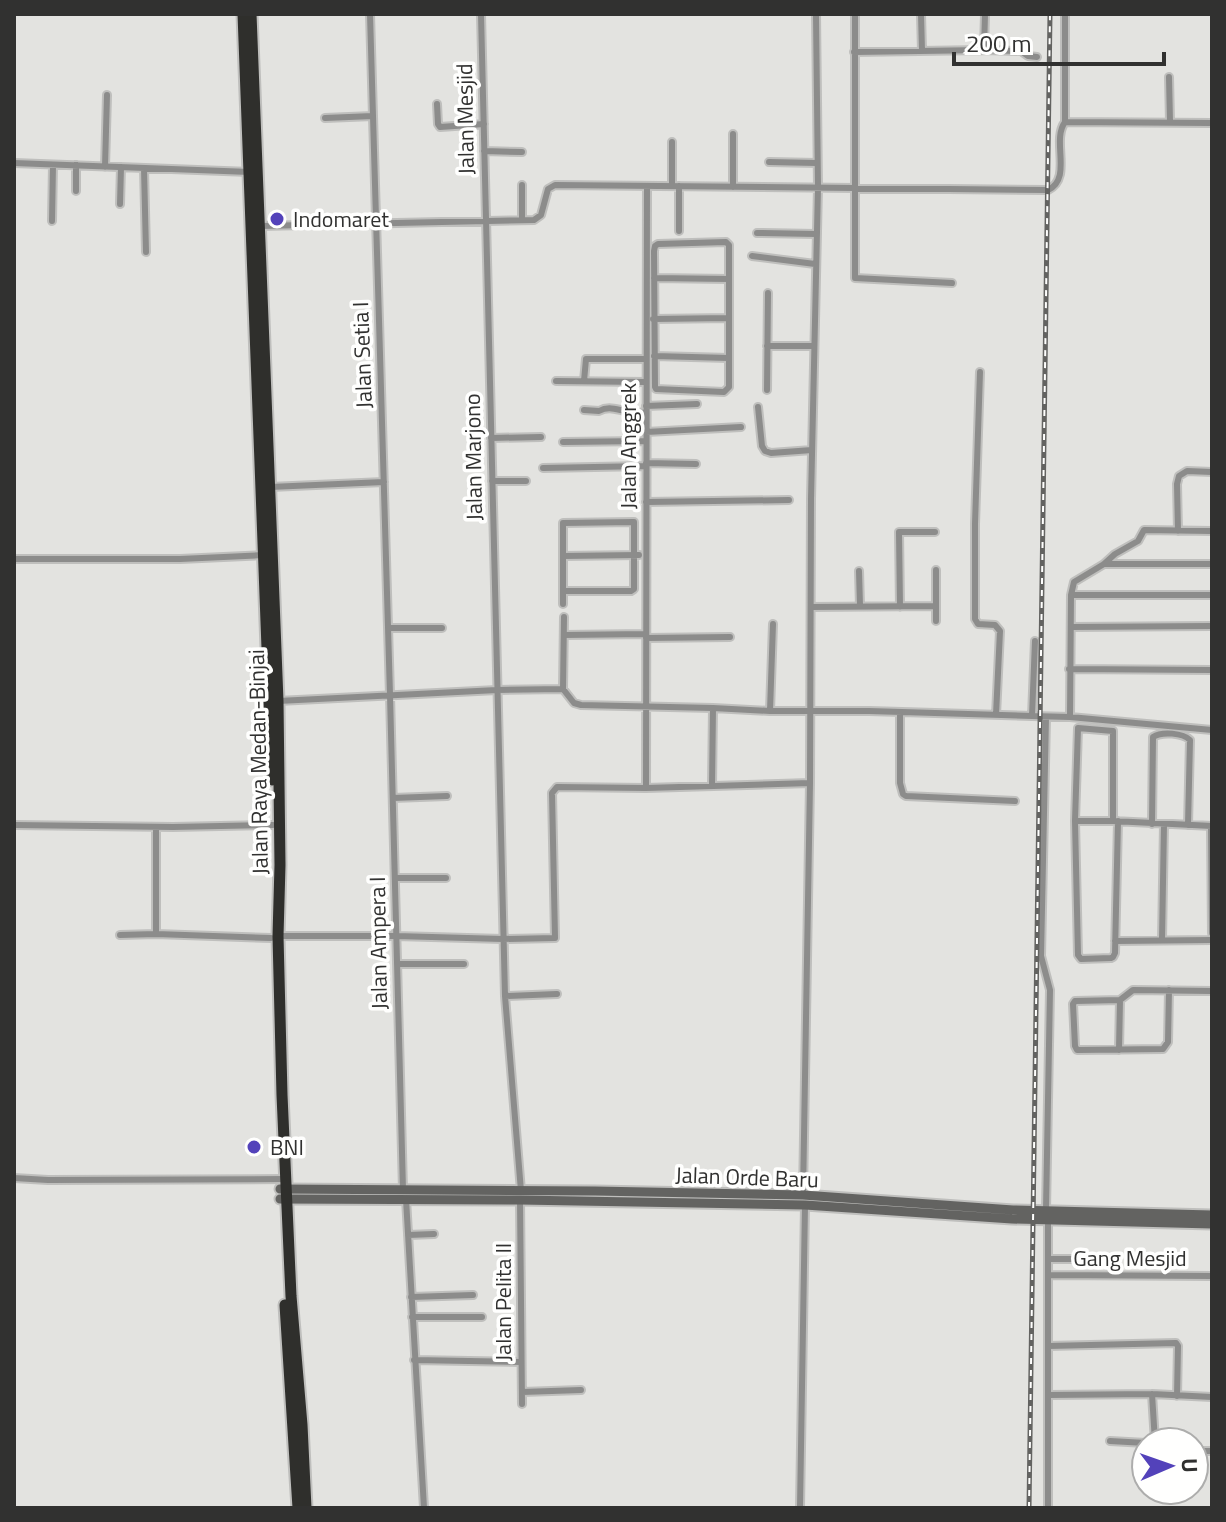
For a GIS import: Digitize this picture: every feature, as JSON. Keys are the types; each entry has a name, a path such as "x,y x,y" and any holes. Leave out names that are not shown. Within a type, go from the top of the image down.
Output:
{"highway":[{"name":"Jalan Raya Medan-Binjai","path":"243,14 253,172 260,226 270,487 274,937 286,1339 298,1508"},
{"name":"Jalan Raya Medan-Binjai","path":"251,14 264,555 278,701 280,865 274,937"},
{"name":"Jalan Raya Medan-Binjai","path":"283,1189 306,1508"}],"main road":[{"name":"Jalan Orde Baru","path":"283,1189 404,1195 804,1200 1212,1224"},
{"name":"Jalan Orde Baru","path":"1047,1215 1212,1215"}],"street":[{"name":"Jalan Setia I","path":"370,14 390,695"},
{"name":"Jalan Mesjid","path":"481,14 486,222"},
{"path":"800,1508 813,346 818,187 816,14"},
{"path":"855,14 855,278 952,283"},
{"path":"921,14 922,51"},
{"path":"984,50 985,14"},
{"path":"260,226 534,220 538,218 548,189 555,185 1053,189 1059,181 1060,130 1065,122 1065,14"},
{"path":"854,52 1021,51 1030,57 1037,57"},
{"path":"1169,77 1170,122"},
{"path":"105,167 107,95"},
{"path":"437,104 440,127 484,124"},
{"path":"325,118 373,116"},
{"path":"1065,122 1212,123"},
{"path":"733,134 733,187"},
{"path":"672,142 679,231"},
{"path":"484,151 522,152"},
{"path":"769,162 817,163"},
{"path":"14,163 253,172"},
{"path":"52,221 53,165"},
{"path":"76,165 76,191"},
{"path":"120,204 121,167"},
{"path":"144,168 146,252"},
{"path":"522,185 522,220"},
{"name":"Jalan Anggrek","path":"646,788 646,359 650,319 647,186"},
{"name":"Jalan Marjono","path":"486,222 503,939"},
{"path":"757,233 816,234"},
{"path":"729,244 729,387 724,392 656,389 650,319 655,246 729,244"},
{"path":"752,256 815,264"},
{"path":"654,278 729,279"},
{"path":"767,390 768,293"},
{"path":"650,319 729,318"},
{"path":"767,346 813,346"},
{"path":"654,356 729,358"},
{"path":"584,381 586,359 646,359"},
{"path":"980,372 975,619 978,624 995,625 1000,631 996,715"},
{"path":"556,381 646,382"},
{"path":"584,410 619,408 626,411 697,404"},
{"path":"758,407 765,451 812,450"},
{"path":"646,432 741,427"},
{"path":"491,438 541,437"},
{"path":"563,442 646,441"},
{"path":"543,468 696,464"},
{"path":"1178,531 1177,479 1187,471 1212,472"},
{"path":"492,481 526,481"},
{"path":"270,487 384,482"},
{"path":"646,502 789,500"},
{"path":"563,591 631,591 635,585 634,522 566,522 563,525 563,556 563,591 563,604"},
{"path":"1070,717 1071,595 1074,582 1138,541 1144,530 1212,531"},
{"path":"900,607 899,532 935,532"},
{"path":"14,559 180,559 264,555"},
{"path":"563,556 646,555"},
{"path":"1104,564 1212,564"},
{"path":"936,570 936,621"},
{"path":"859,571 860,606"},
{"path":"1071,595 1212,595"},
{"path":"811,607 936,606"},
{"path":"564,617 563,689 574,703 581,705 1070,717 1212,730"},
{"path":"770,711 773,624"},
{"path":"1071,627 1212,626"},
{"path":"388,628 442,628"},
{"path":"564,635 730,637"},
{"path":"1032,716 1035,641"},
{"path":"1069,669 1212,670"},
{"path":"278,701 563,689"},
{"name":"Jalan Ampera I","path":"390,695 404,1195 424,1508"},
{"path":"712,786 713,708"},
{"path":"900,712 900,783 903,794 1015,801"},
{"path":"1046,717 1041,956 1050,990 1048,1508"},
{"path":"1077,729 1113,731 1115,821 1115,953 1111,958 1081,959 1078,955 1075,821 1077,729"},
{"path":"1152,824 1153,737 1157,733 1185,735 1190,740 1188,825"},
{"path":"120,935 555,938 552,793 557,787 646,788 810,783"},
{"path":"393,798 447,796"},
{"path":"1075,821 1212,826 1212,930"},
{"path":"1162,940 1164,824"},
{"path":"14,825 273,825"},
{"path":"156,827 156,934"},
{"path":"395,878 446,878"},
{"name":"Jalan Pelita II","path":"503,939 521,1195 522,1404"},
{"path":"1115,941 1212,940"},
{"path":"397,964 464,964"},
{"path":"1169,990 1166,1046 1163,1049 1077,1050 1073,1004 1078,1000 1120,1000 1133,990 1169,990 1212,991"},
{"path":"505,996 557,994"},
{"path":"1119,1050 1120,1000"},
{"path":"14,1178 283,1189"},
{"path":"408,1235 434,1234"},
{"path":"1048,1259 1086,1259"},
{"name":"Gang Mesjid","path":"1048,1275 1212,1276"},
{"path":"411,1297 473,1295"},
{"path":"412,1317 482,1317"},
{"path":"1048,1346 1176,1343 1177,1396"},
{"path":"414,1360 521,1362"},
{"path":"522,1392 581,1390"},
{"path":"1152,1394 1154,1426"},
{"path":"1048,1395 1212,1397"},
{"path":"1110,1441 1130,1442"}],"railway":[{"path":"1029,1508 1050,14"}],"place":[{"name":"Indomaret","path":"277,219"},
{"name":"BNI","path":"254,1147"}]}
